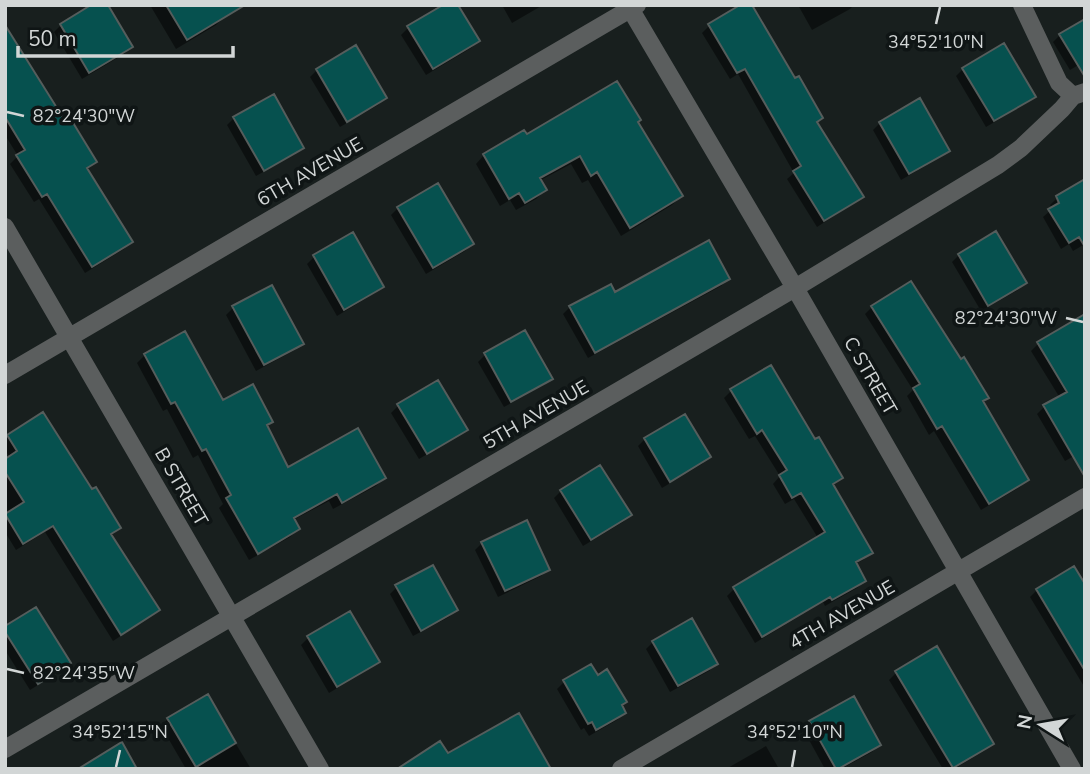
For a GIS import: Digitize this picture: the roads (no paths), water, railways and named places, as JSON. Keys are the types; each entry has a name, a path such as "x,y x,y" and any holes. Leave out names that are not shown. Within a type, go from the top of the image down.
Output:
{"street":[{"path":"1022,5 1059,83 1079,94"},
{"name":"C STREET","path":"631,6 1072,769"},
{"name":"6TH AVENUE","path":"5,375 631,6"},
{"name":"5TH AVENUE","path":"5,749 795,288 998,165 1021,148 1079,94"},
{"name":"B STREET","path":"5,227 320,769"},
{"name":"4TH AVENUE","path":"621,769 1085,497"}]}
